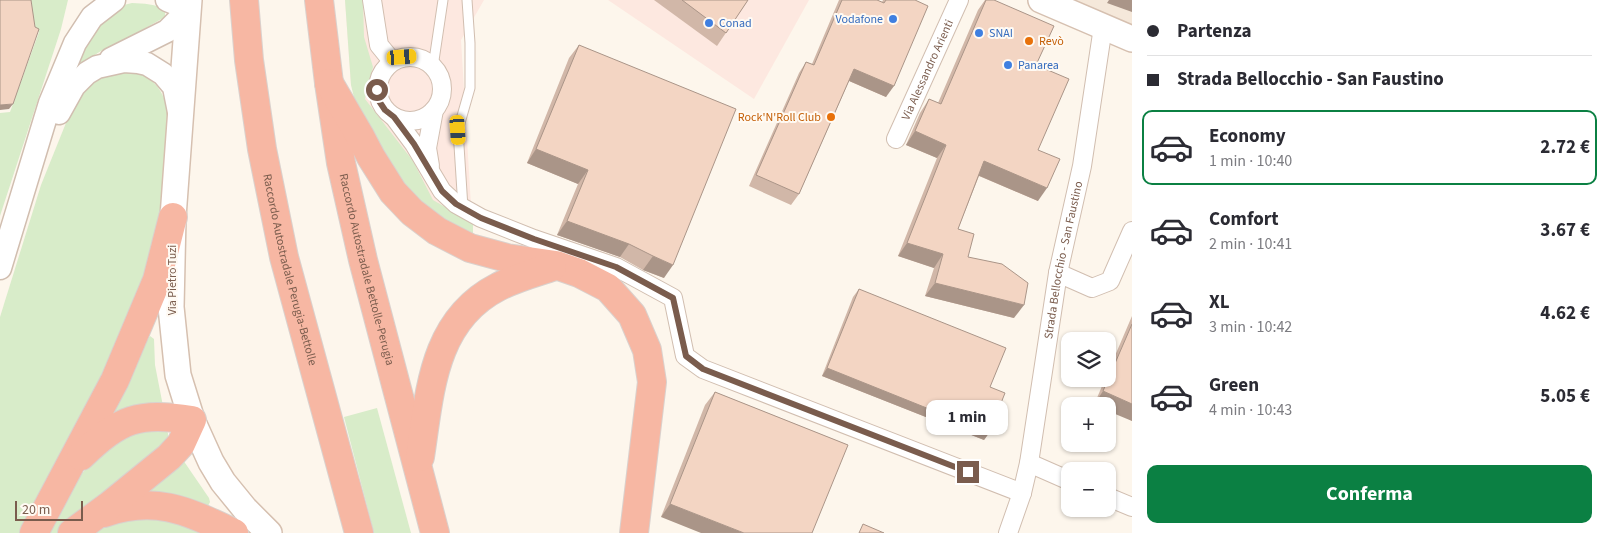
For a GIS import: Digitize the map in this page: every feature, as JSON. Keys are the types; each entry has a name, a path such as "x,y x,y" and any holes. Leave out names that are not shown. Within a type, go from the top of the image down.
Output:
{"highway":[{"name":"Raccordo Autostradale Perugia-Bettolle","path":"244,0 249,60 262,149 284,257 360,533"},
{"name":"Raccordo Autostradale Bettolle-Perugia","path":"319,0 341,163 363,260 435,533"},
{"path":"329,83 393,192 412,212 436,231 470,248 507,258 556,265 580,273 608,288 632,315 647,350 652,382 634,533"},
{"path":"34,533 115,380 157,280 173,217"},
{"path":"284,257 298,354 341,533"},
{"path":"418,466 431,381 440,352 462,314 497,287 556,265"},
{"path":"68,469 109,431 130,420 146,416 168,416 192,420 181,444 169,457 72,533"},
{"path":"95,516 128,506 171,507 190,513 234,533"}],"main road":[{"path":"1041,0 1132,39"},
{"name":"Via Pietro Tuzi","path":"182,3 180,117 173,217 171,307 178,375 192,420 211,462 223,482 268,533"}],"street":[{"path":"0,268 50,103 75,43 92,17 115,0"},
{"path":"372,0 379,45 392,61"},
{"name":"Via Alessandro Arienti","path":"896,139 959,0"},
{"path":"34,158 74,86 87,73 97,67 167,31 182,3"},
{"name":"Strada Bellocchio - San Faustino","path":"1008,533 1022,493 1029,463 1058,274 1082,166 1103,27"},
{"path":"394,117 404,121 416,121 426,117 440,102 442,81 438,72 422,58 412,56 392,61 379,78 377,90 379,101 385,110 394,117 414,144 442,191 456,204 481,218 534,239 616,267 673,298 686,356 703,369 1022,493"},
{"path":"97,67 124,61 147,64 163,74 174,87 180,117"},
{"path":"431,171 427,148 434,110"},
{"path":"1058,274 1092,288 1110,281 1132,231"},
{"path":"1029,463 1061,477"},
{"path":"1116,500 1132,507"}],"lane":[{"path":"433,67 443,0"},
{"path":"463,208 458,130 470,88 470,43 466,0"}],"shaded area":[{"path":"345,0 484,0 461,40 473,238 427,214 351,85"},
{"path":"608,0 809,0 754,99"},
{"path":"1041,0 1132,0 1132,40"}],"green space":[{"path":"30,0 68,0 61,29 0,216 0,113 10,112 39,32 33,30"},
{"path":"345,0 363,0 364,37 373,67 365,99 413,161 433,200 473,223 473,238 427,214 384,160 359,118 351,85"},
{"path":"132,3 150,4 162,8 165,11 165,17 101,51 85,61 73,74 78,46 116,7"},
{"path":"135,71 155,84 165,101 167,109 168,118 160,229 130,328 24,533 0,533 0,317 41,185 76,98 99,75"},
{"path":"150,336 154,339 155,365 163,406 111,420 110,414"},
{"path":"377,408 411,533 374,533 344,417"},
{"path":"166,430 168,440 57,533 45,533 66,496 96,457 132,431"},
{"path":"183,460 209,498 208,506 149,494 147,489"},
{"path":"147,515 212,533 89,533 101,527"}],"building":[{"path":"0,0 31,0 35,27 39,29 13,104 0,105"},
{"path":"682,0 748,0 726,33"},
{"path":"842,0 877,0 884,3 886,0 915,0 928,6 894,86 854,69 799,194 756,175 806,62 814,65"},
{"path":"986,0 994,0 1054,26 1036,65 1069,79 1038,150 1060,159 1047,188 984,161 958,229 974,234 968,257 1002,264 1028,283 1024,305 935,283 943,254 907,243 946,145 915,131 929,99 941,104"},
{"path":"579,45 736,109 673,265 629,244 567,221 588,170 536,149"},
{"path":"859,289 1006,348 990,387 1005,393 989,433 827,368"},
{"path":"1132,324 1132,404 1103,391 1105,387 1116,387 1116,361"},
{"path":"715,392 848,445 812,533 744,533 670,504"},
{"path":"863,524 884,533 859,533"}],"place":[{"name":"Vodafone","path":"893,19"},
{"name":"Conad","path":"709,23"},
{"name":"SNAI","path":"979,33"},
{"name":"Revò","path":"1029,41"},
{"name":"Panarea","path":"1008,65"},
{"name":"Rock'N'Roll Club","path":"831,117"}],"route":[{"path":"377,90 379,101 385,110 394,117 414,144 442,191 456,204 481,218 534,239 616,267 673,298 686,356 703,369 968,472"}]}
